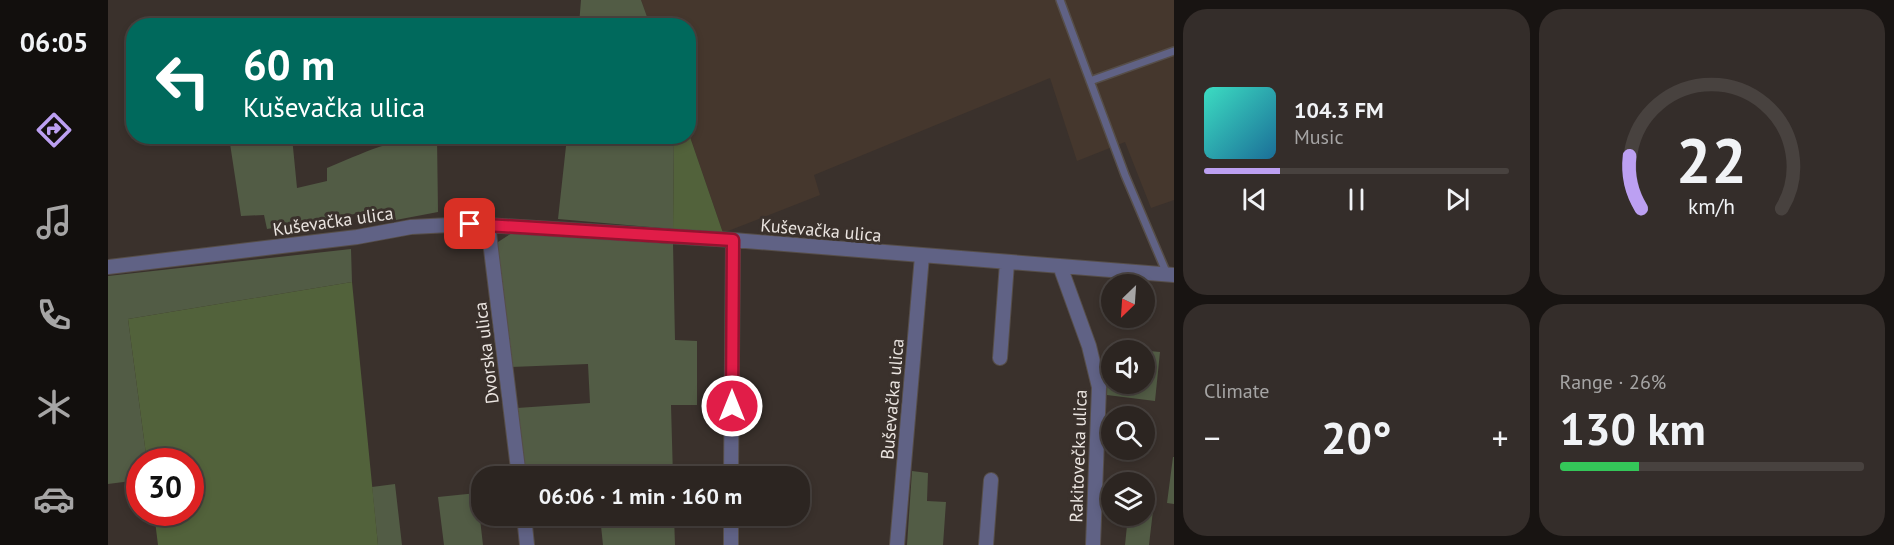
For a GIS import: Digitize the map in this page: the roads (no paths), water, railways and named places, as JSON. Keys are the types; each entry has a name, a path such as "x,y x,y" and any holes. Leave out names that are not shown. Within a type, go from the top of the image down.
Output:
{"street":[{"name":"Kuševačka ulica","path":"108,267 357,237 411,227 488,225 733,240 1170,274"},
{"name":"Dvorska ulica","path":"488,225 518,466"},
{"path":"731,466 733,240"},
{"name":"Buševačka ulica","path":"897,545 922,256"},
{"path":"1000,358 1007,263"},
{"name":"Rakitovečka ulica","path":"1060,266 1097,371 1093,545"},
{"path":"986,545 991,480"},
{"path":"525,526 527,545"},
{"path":"731,526 731,545"}],"lane":[{"path":"1060,0 1090,81 1170,274"},
{"path":"1090,81 1174,51"}]}
